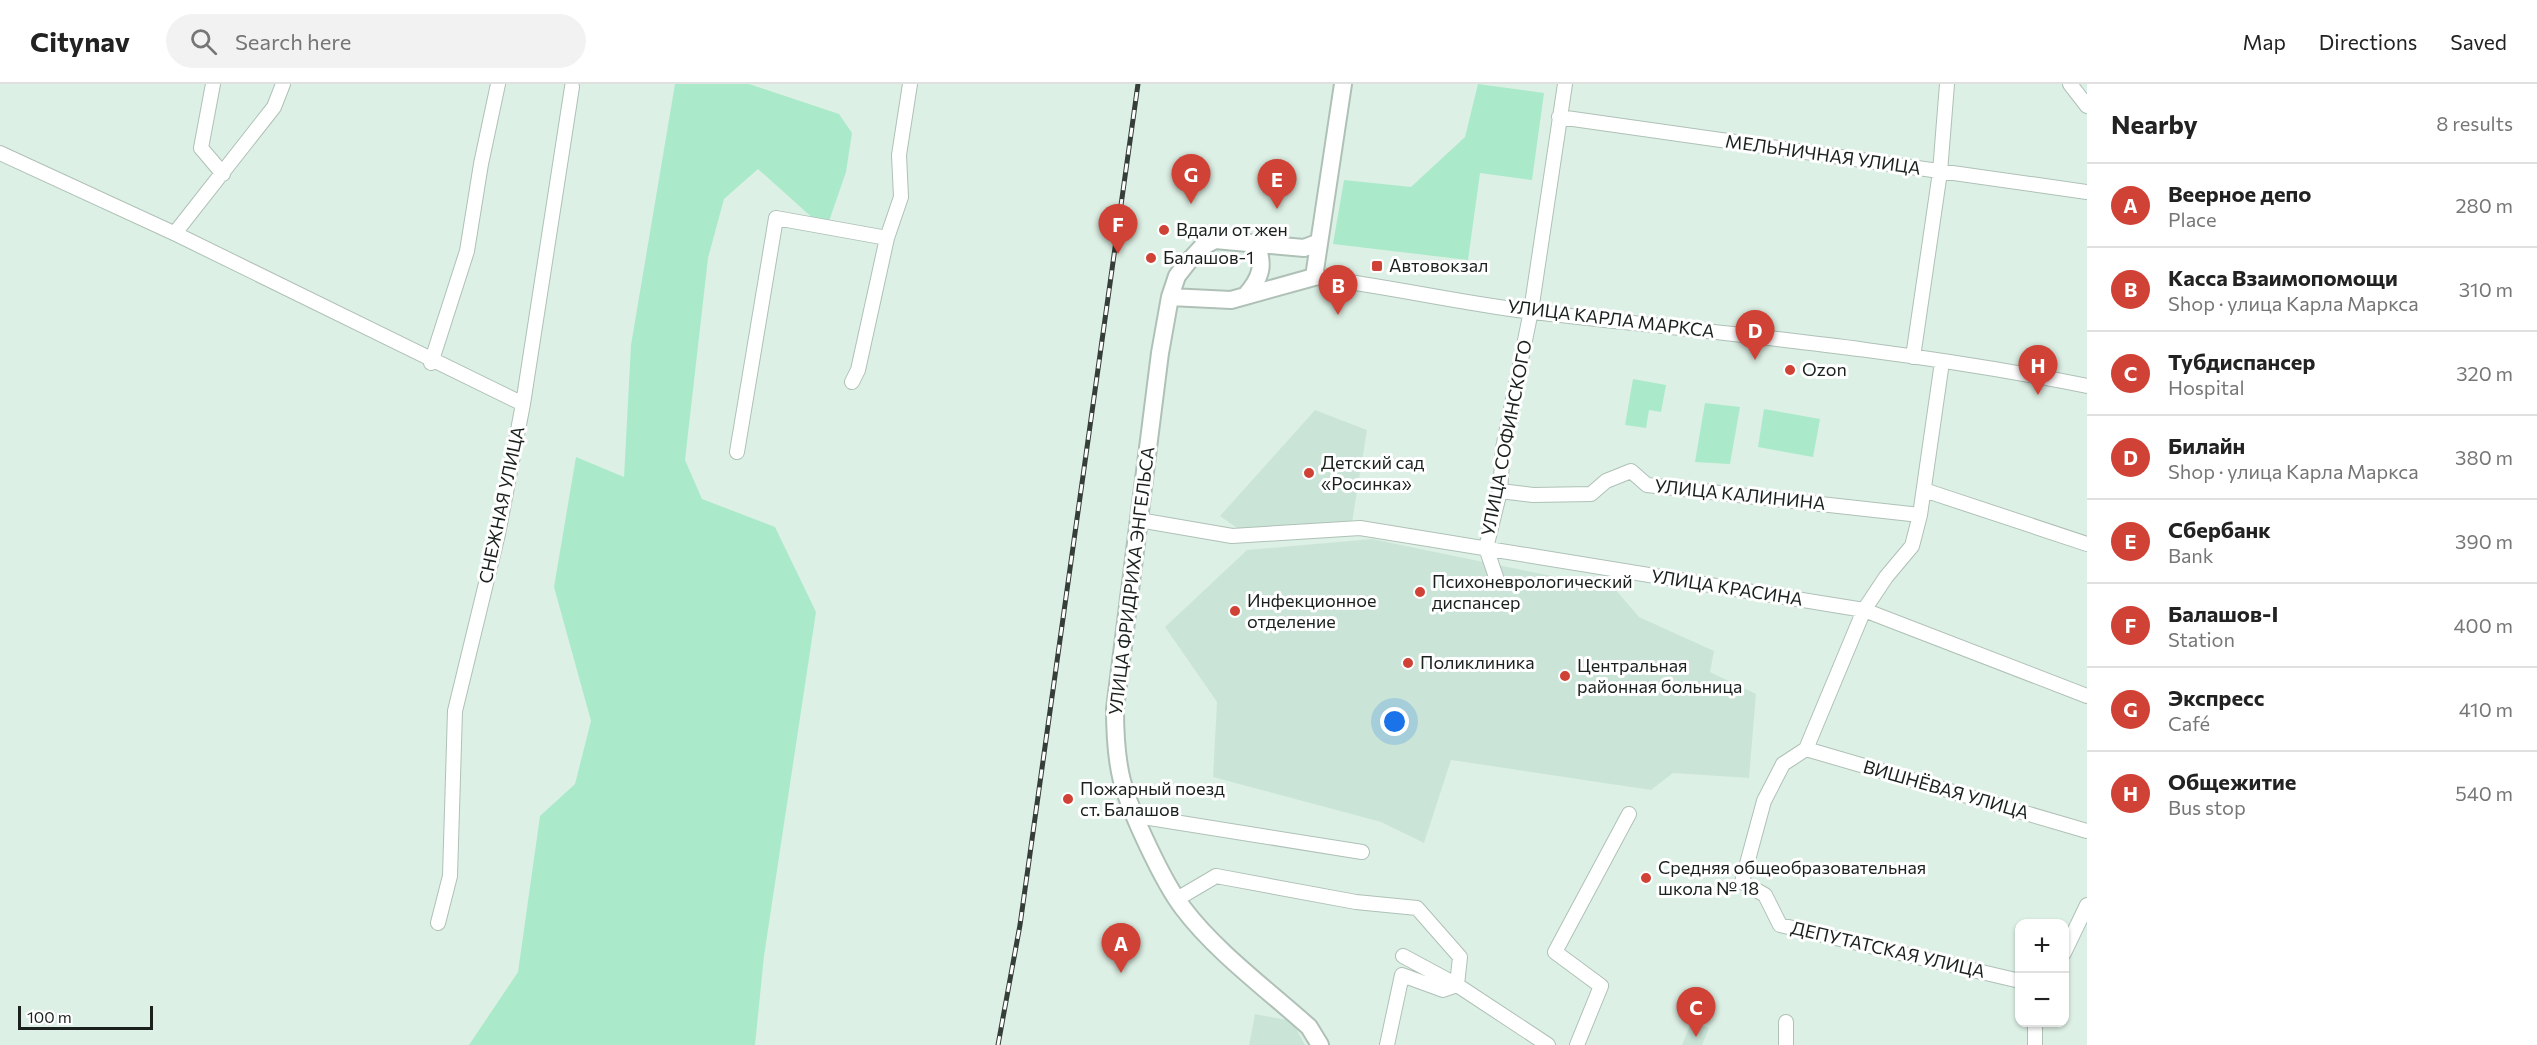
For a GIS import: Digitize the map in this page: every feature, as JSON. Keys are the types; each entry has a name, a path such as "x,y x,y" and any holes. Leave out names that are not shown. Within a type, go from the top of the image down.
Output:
{"main road":[{"path":"1170,297 1231,300 1314,277 1317,243 1342,84"},
{"name":"УЛИЦА ФРИДРИХА ЭНГЕЛЬСА","path":"1317,243 1304,248 1215,240 1202,247 1177,276 1170,297 1139,520 1115,709 1115,746 1122,782 1177,899 1203,931 1309,1027 1320,1045"},
{"path":"1246,295 1258,282 1263,260 1256,244"}],"street":[{"path":"213,84 201,148 223,174"},
{"path":"175,233 274,107 284,84"},
{"path":"431,361 468,251 481,164 498,84"},
{"path":"852,382 858,370 887,238 902,197 898,155 910,84"},
{"name":"УЛИЦА СОФИНСКОГО","path":"1496,577 1486,548 1500,491 1503,448 1531,311 1565,84"},
{"path":"1913,357 1940,172 1947,84"},
{"path":"2070,84 2087,106"},
{"name":"СНЕЖНАЯ УЛИЦА","path":"438,923 450,876 455,711 498,534 522,404 572,87"},
{"name":"МЕЛЬНИЧНАЯ УЛИЦА","path":"1559,117 2087,192"},
{"path":"0,153 175,233 522,404"},
{"path":"736,452 776,218 887,238"},
{"name":"УЛИЦА КАРЛА МАРКСА","path":"1314,277 1531,311 1713,331 1913,357 2087,386"},
{"path":"1806,749 1864,610 1886,577 1912,546 1920,515 1942,362"},
{"name":"УЛИЦА КАЛИНИНА","path":"1500,491 1533,495 1591,494 1606,481 1631,471 1647,485 1920,515"},
{"path":"1924,490 2087,544"},
{"name":"УЛИЦА КРАСИНА","path":"1139,520 1232,536 1360,528 1864,610 2087,696"},
{"name":"ВИШНЁВАЯ УЛИЦА","path":"1806,749 2087,831"},
{"name":"ДЕПУТАТСКАЯ УЛИЦА","path":"1806,749 1783,764 1764,801 1742,882 1765,895 1780,925 2015,980"},
{"path":"1577,1045 1601,986 1555,951 1629,814"},
{"path":"1137,816 1362,852"},
{"path":"1177,899 1216,876 1356,902 1417,908 1460,957 1457,986"},
{"path":"2069,946 2084,924 2087,905"},
{"path":"1403,956 1457,986 1548,1045"},
{"path":"1387,1045 1402,975 1443,990 1457,986"},
{"path":"1786,1022 1786,1045"},
{"path":"2035,1027 2035,1045"}],"shaded area":[{"name":"Детский сад «Росинка»","path":"1315,410 1367,430 1352,523 1240,530 1220,516"},
{"path":"1372,539 1615,589 1639,617 1714,651 1710,672 1756,694 1749,778 1673,773 1651,790 1451,760 1424,843 1381,822 1213,777 1217,702 1165,627 1247,550"},
{"path":"1255,1014 1292,1021 1305,1045 1249,1045"},
{"path":"1692,1021 1709,1028 1702,1045 1682,1045"}],"green space":[{"path":"675,84 749,84 839,114 852,133 846,172 826,230 758,169 724,199 708,258 685,460 702,499 775,527 816,612 764,956 755,1045 469,1045 518,972 540,816 575,784 591,721 554,587 576,457 624,477 631,345"},
{"path":"1478,84 1544,93 1532,180 1480,173 1468,260 1333,244 1344,180 1411,187 1465,137"},
{"path":"1633,379 1666,385 1661,412 1649,410 1646,428 1625,425"},
{"path":"1705,403 1740,407 1730,464 1695,462"},
{"path":"1764,409 1820,419 1813,457 1758,447"}],"railway":[{"path":"998,1045 1020,925 1138,84"}],"place":[{"name":"Экспресс","path":"1191,204"},
{"name":"Сбербанк","path":"1277,209"},
{"name":"Вдали от жен","path":"1164,230"},
{"name":"Балашов-I","path":"1118,254"},
{"name":"Балашов-1","path":"1151,258"},
{"name":"Автовокзал","path":"1377,266"},
{"name":"Касса Взаимопомощи","path":"1338,315"},
{"name":"Билайн","path":"1755,360"},
{"name":"Ozon","path":"1790,370"},
{"name":"Общежитие","path":"2038,395"},
{"name":"Детский сад «Росинка»","path":"1309,473"},
{"name":"Психоневрологический диспансер","path":"1420,592"},
{"name":"Инфекционное отделение","path":"1235,611"},
{"name":"Поликлиника","path":"1408,663"},
{"name":"Центральная районная больница","path":"1565,676"},
{"name":"Пожарный поезд ст. Балашов","path":"1068,799"},
{"name":"Средняя общеобразовательная школа № 18","path":"1646,878"},
{"name":"Веерное депо","path":"1121,973"},
{"name":"Тубдиспансер","path":"1696,1037"}]}
